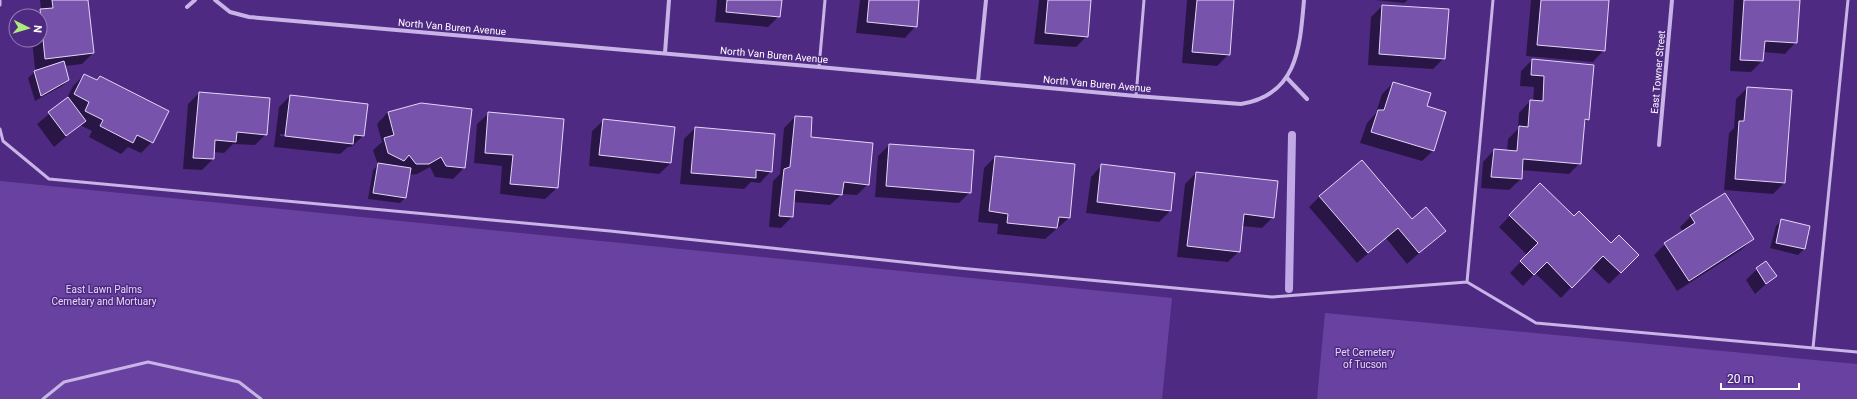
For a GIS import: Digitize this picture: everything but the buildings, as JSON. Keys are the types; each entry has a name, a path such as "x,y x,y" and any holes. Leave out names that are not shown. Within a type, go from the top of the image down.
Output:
{"street":[{"path":"187,7 195,0"},
{"name":"North Van Buren Avenue","path":"215,0 230,12 249,18 1241,104 1257,101 1267,96 1287,78 1294,65 1301,38 1304,0"},
{"path":"664,54 669,0"},
{"path":"978,81 986,0"},
{"name":"East Towner Street","path":"1659,145 1672,0"},
{"path":"1287,78 1307,99"}],"lane":[{"path":"0,0 0,5"},
{"path":"819,67 825,0"},
{"path":"1136,96 1144,0"},
{"path":"1467,282 1493,0"},
{"path":"1813,348 1848,0"},
{"path":"0,129 3,141 49,179 610,231 967,269 1272,297 1467,282 1536,323 1857,352"},
{"path":"43,399 64,382 148,362 239,382 261,399"}],"green space":[{"name":"East Lawn Palms Cemetary and Mortuary","path":"0,181 1172,298 1162,399 0,399"},
{"name":"Pet Cemetery of Tucson","path":"1325,313 1857,364 1857,399 1317,399"}],"waterway":[{"path":"1289,289 1292,135"}]}
